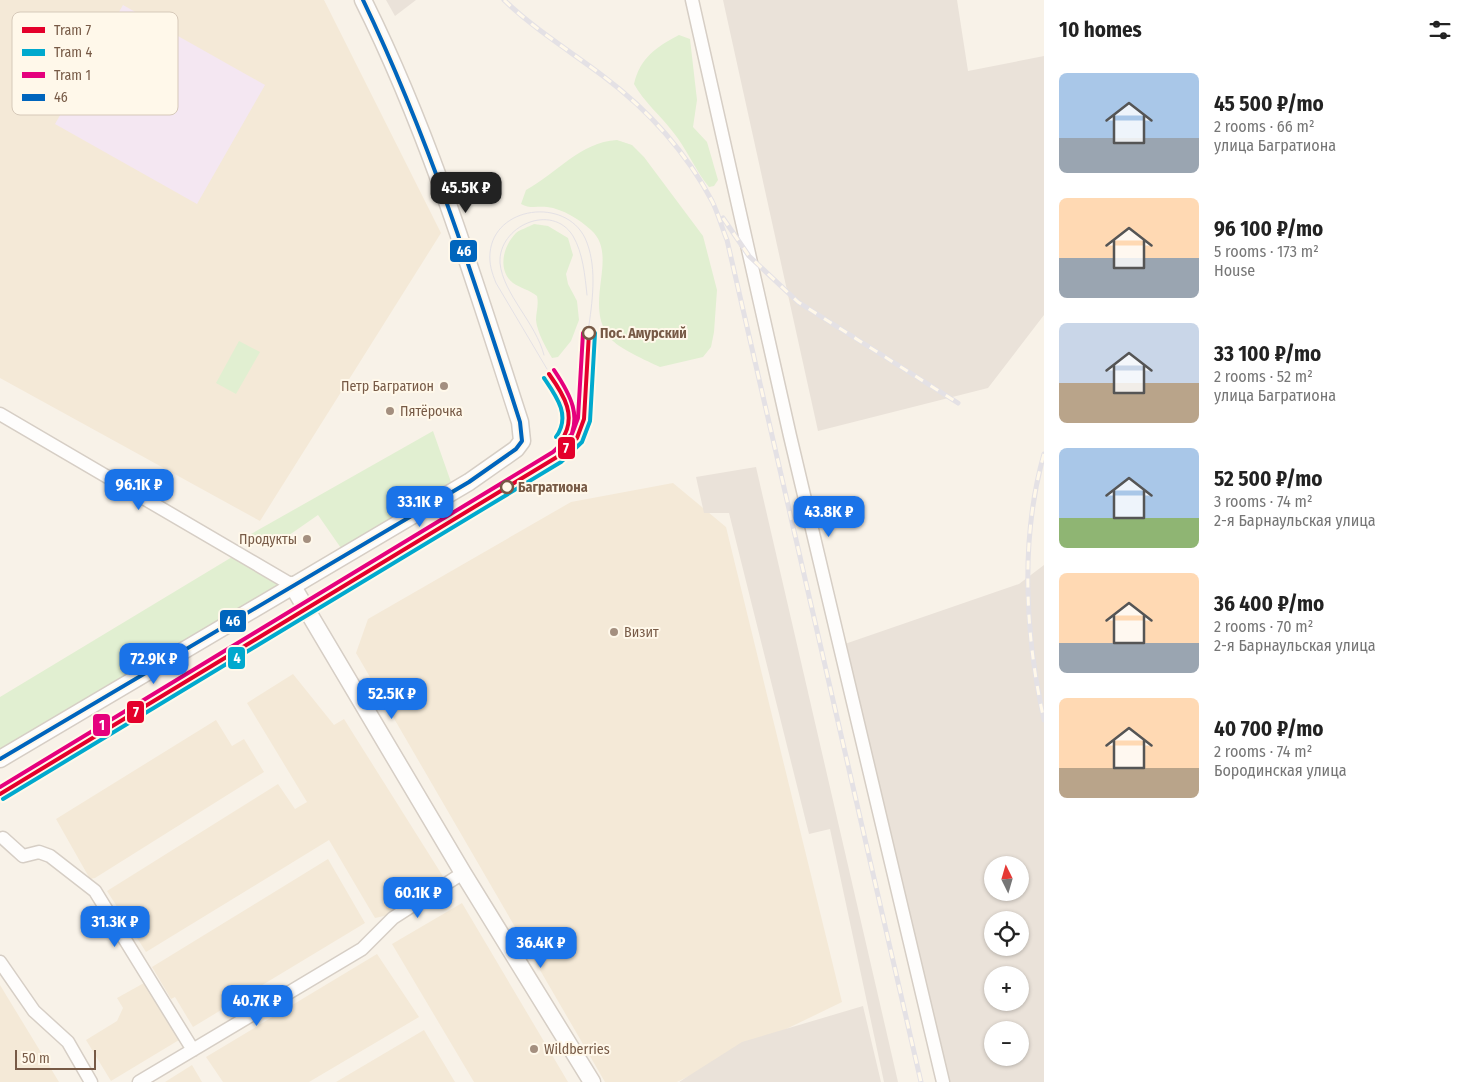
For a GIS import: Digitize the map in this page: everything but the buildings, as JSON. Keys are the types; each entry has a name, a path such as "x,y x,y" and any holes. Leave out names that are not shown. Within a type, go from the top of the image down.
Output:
{"street":[{"path":"0,759 469,482 516,449 522,441 522,431 517,413 445,201 389,54 363,0"},
{"path":"692,0 793,445 943,1082"},
{"path":"0,414 292,585 463,873 592,1082"},
{"path":"3,838 23,856 39,852 50,856 95,890 193,1050"},
{"path":"139,1082 362,949 393,918 463,873"},
{"path":"0,962 34,1011 68,1042 91,1082"}],"shaded area":[{"path":"0,0 324,0 441,233 260,521 0,378"},
{"path":"386,0 416,0 395,16"},
{"path":"723,0 957,0 968,71 1044,56 1044,315 988,388 818,431"},
{"path":"123,5 135,12 119,12"},
{"path":"178,36 265,85 197,204 55,124 60,115 178,115"},
{"path":"756,467 898,1082 884,1082 830,829 809,834 729,513 704,513 696,477"},
{"path":"673,483 726,527 842,1002 677,1082 605,1082 356,653 368,619 571,502"},
{"path":"1044,565 1044,1082 942,1082 839,646 1019,584"},
{"path":"293,674 334,725 344,719 444,878 393,914 375,918 329,840 146,952 107,891 278,784 295,809 307,802 247,703"},
{"path":"216,720 232,746 244,739 264,772 95,878 90,879 56,819"},
{"path":"328,859 365,923 193,1027 175,997 171,999 152,967"},
{"path":"462,903 568,1082 474,1082 392,944"},
{"path":"377,954 419,1017 309,1082 223,1082 206,1057"},
{"path":"144,983 179,1040 111,1081 86,1040 117,1021 123,1008 117,998"},
{"path":"0,985 59,1082 0,1082"},
{"path":"863,1006 881,1082 679,1082 742,1042"},
{"path":"424,1030 455,1082 336,1082"},
{"path":"192,1065 202,1082 165,1082"}],"green space":[{"path":"679,35 690,39 697,100 693,127 707,142 718,180 714,186 709,187 678,139 642,97 634,84 640,67 650,54"},
{"path":"617,140 632,145 644,157 703,236 717,290 711,347 703,357 660,367 614,342 602,325 599,310 602,253 599,241 591,230 565,212 553,208 531,207 521,204 526,190 580,152 591,146"},
{"path":"534,224 548,226 568,238 573,255 566,274 568,284 577,301 579,320 571,341 558,357 552,358 538,330 536,320 537,296 513,283 508,278 503,265 505,251 511,238 516,233"},
{"path":"239,341 260,352 236,394 216,383"},
{"path":"433,431 452,485 343,551 318,515 272,547 251,534"},
{"path":"242,551 280,582 280,587 0,756 0,697"}],"tram line":[{"path":"547,369 496,283 492,272 490,253 494,237 504,225 517,217 532,212 547,212 562,216 575,225 585,238 593,270 593,292 589,325"},
{"path":"544,355 534,331 502,275 500,263 502,250 508,238 517,229 528,223 540,220 552,221 564,226 573,236 579,250 587,295"},
{"name":"1","path":"0,787 553,452 572,434 578,418 583,333"},
{"name":"7","path":"0,794 557,457 577,438 584,419 589,333"},
{"name":"4","path":"3,799 561,462 582,442 590,421 595,333"},
{"name":"1","path":"554,370 570,397 573,406 574,425 566,445"},
{"name":"7","path":"549,374 564,398 569,415 566,432 561,441"},
{"name":"4","path":"544,378 561,407 562,422 556,437"}],"railway":[{"path":"504,0 540,30 619,89 650,117 690,165 716,210 727,240 921,1082"},
{"path":"723,218 749,256 798,302 958,403"},
{"path":"1044,454 1036,486 1028,553 1029,621 1044,720"}],"transit line":[{"name":"46","path":"0,759 469,482 516,449 522,441 520,422 449,208 387,51 363,0"}],"place":[{"name":"Пос. Амурский","path":"589,333"},
{"name":"Петр Багратион","path":"444,386"},
{"name":"Пятёрочка","path":"390,411"},
{"name":"Багратиона","path":"507,487"},
{"name":"Продукты","path":"307,539"},
{"name":"Визит","path":"614,632"},
{"name":"Wildberries","path":"534,1049"}]}
